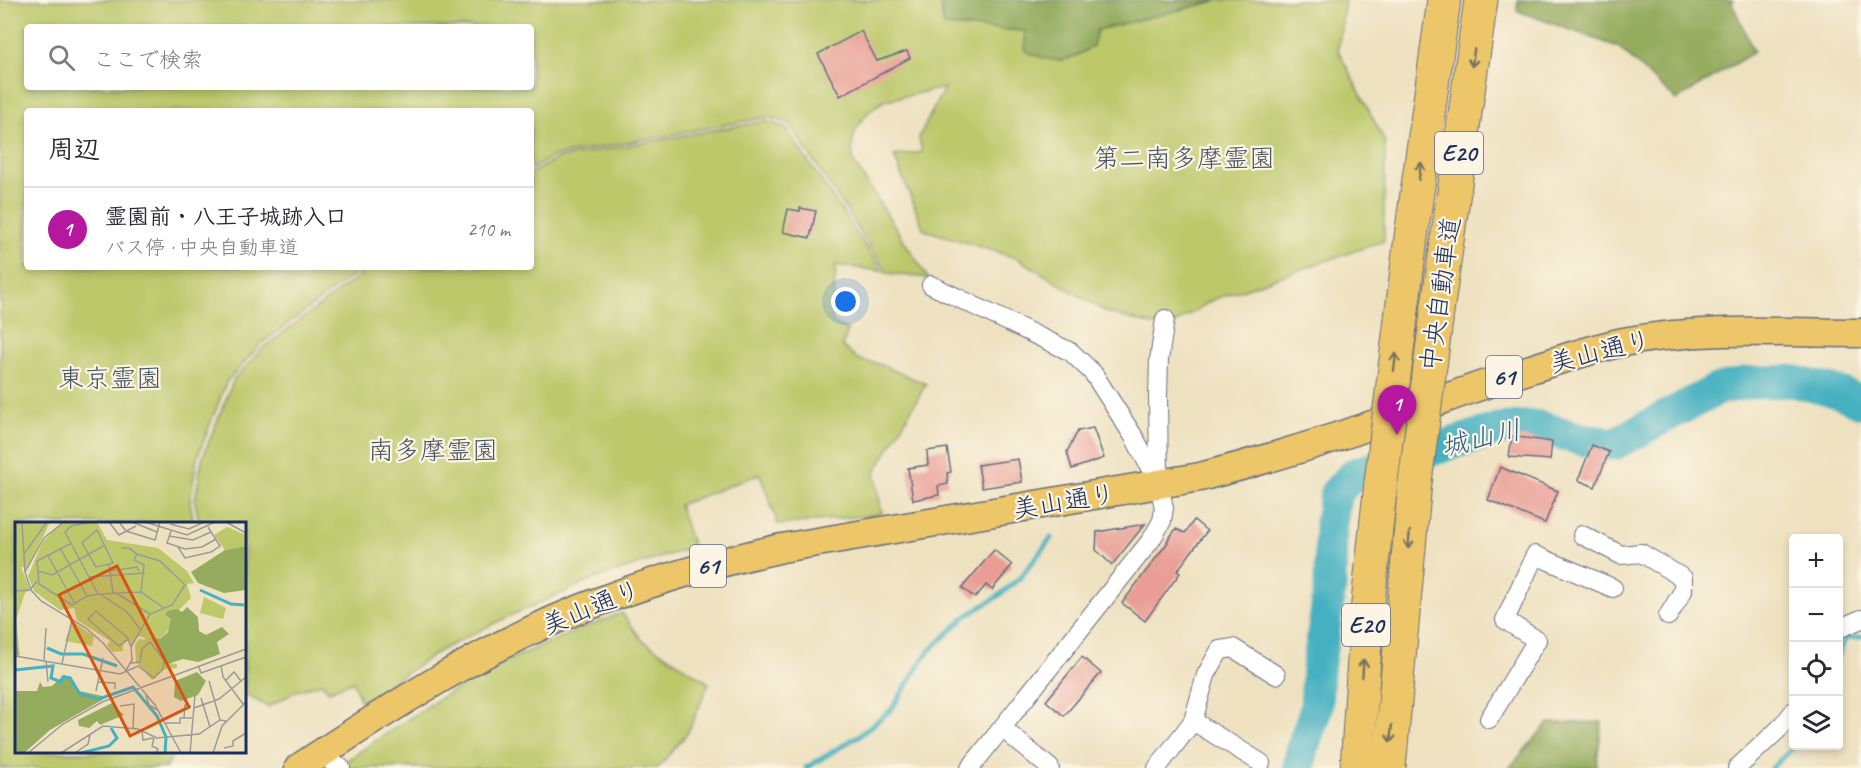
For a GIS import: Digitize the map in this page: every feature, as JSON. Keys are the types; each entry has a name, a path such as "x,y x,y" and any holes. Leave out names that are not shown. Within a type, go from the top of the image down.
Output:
{"highway":[{"name":"中央自動車道","path":"1357,768 1367,612 1381,483 1412,229 1444,0"},
{"name":"中央自動車道","path":"1389,768 1414,482 1481,0"}],"main road":[{"name":"美山通り","path":"320,763 432,683 483,655 565,615 640,586 733,559 782,548 1200,477 1267,460 1365,428 1508,376 1597,348 1628,341 1714,332 1861,333"}],"street":[{"path":"931,285 1071,352 1093,373 1134,437 1159,485"},
{"path":"970,768 1151,540 1162,521 1164,508 1159,485 1159,372 1165,319"},
{"path":"1582,535 1621,555 1641,553 1683,578 1683,591 1668,616"},
{"path":"1489,719 1537,640 1505,620 1536,555 1613,588"},
{"path":"1843,627 1861,619"},
{"path":"1157,768 1193,721 1206,675 1220,651 1233,648 1276,675"},
{"path":"1737,768 1789,717"},
{"path":"1193,721 1261,763"},
{"path":"1002,728 1050,768"}],"green space":[{"path":"0,0 940,0 944,26 1026,31 1096,30 1220,0 1345,0 1338,50 1385,142 1384,241 1212,300 1167,329 1108,313 1017,258 924,230 894,156 922,152 919,137 944,88 886,100 877,105 858,126 852,153 854,163 928,278 887,273 789,123 768,117 554,156 534,167 534,108 24,108 24,270 360,270 262,343 227,381 197,458 190,501 194,522 15,522 15,753 174,753 166,768 0,768"},
{"path":"940,0 1220,0 1097,30 1093,46 1074,57 1053,60 1025,51 1025,31 944,26"},
{"path":"1518,0 1733,0 1732,3 1754,52 1676,100 1618,47 1517,11"},
{"name":"南多摩霊園","path":"766,121 785,127 882,271 836,265 832,323 848,330 842,346 859,360 879,364 926,384 875,473 882,514 778,525 760,474 679,505 693,547 596,578 505,618 443,649 361,702 353,681 329,691 321,683 297,691 268,707 246,695 246,522 199,522 195,501 202,459 234,379 264,347 367,270 534,270 534,171 558,158"},
{"path":"622,613 642,640 709,683 688,732 658,768 341,768 339,766 463,684 533,649"},
{"path":"1602,722 1596,768 1509,768 1548,723"}],"building":[{"path":"861,31 877,61 907,51 910,58 840,96 818,54"},
{"path":"800,208 816,211 810,238 783,232 788,209 800,211"},
{"path":"1093,428 1104,458 1072,469 1067,452 1078,431"},
{"path":"1512,436 1552,442 1550,460 1509,457"},
{"path":"1592,445 1609,452 1595,487 1578,480"},
{"path":"947,448 951,472 947,473 948,484 938,486 939,495 913,500 908,468 928,465 927,451"},
{"path":"1018,459 1022,482 982,488 978,465"},
{"path":"1500,467 1558,491 1545,523 1488,500"},
{"path":"1194,520 1207,531 1177,571 1180,573 1145,621 1122,603 1176,529 1185,533"},
{"path":"1145,524 1112,565 1096,550 1097,532"},
{"path":"994,550 1012,565 992,590 986,585 975,598 962,588"},
{"path":"1082,657 1101,673 1064,716 1046,701"}],"waterway":[{"name":"城山川","path":"1299,768 1303,746 1316,709 1318,669 1330,587 1331,523 1336,493 1354,474 1498,429 1535,426 1585,440 1614,444 1716,390 1745,383 1792,381 1838,392 1861,402"},
{"path":"1328,482 1343,486"},
{"path":"806,768 860,735 891,710 927,653 965,617 997,597 1020,578 1051,538"},
{"path":"1843,644 1845,639 1861,637"},
{"path":"1771,768 1791,750"}],"place":[{"name":"霊園前・八王子城跡入口","path":"1397,435"}],"park label":[{"name":"第二南多摩霊園","path":"1184,158"},
{"name":"東京霊園","path":"110,378"}]}
